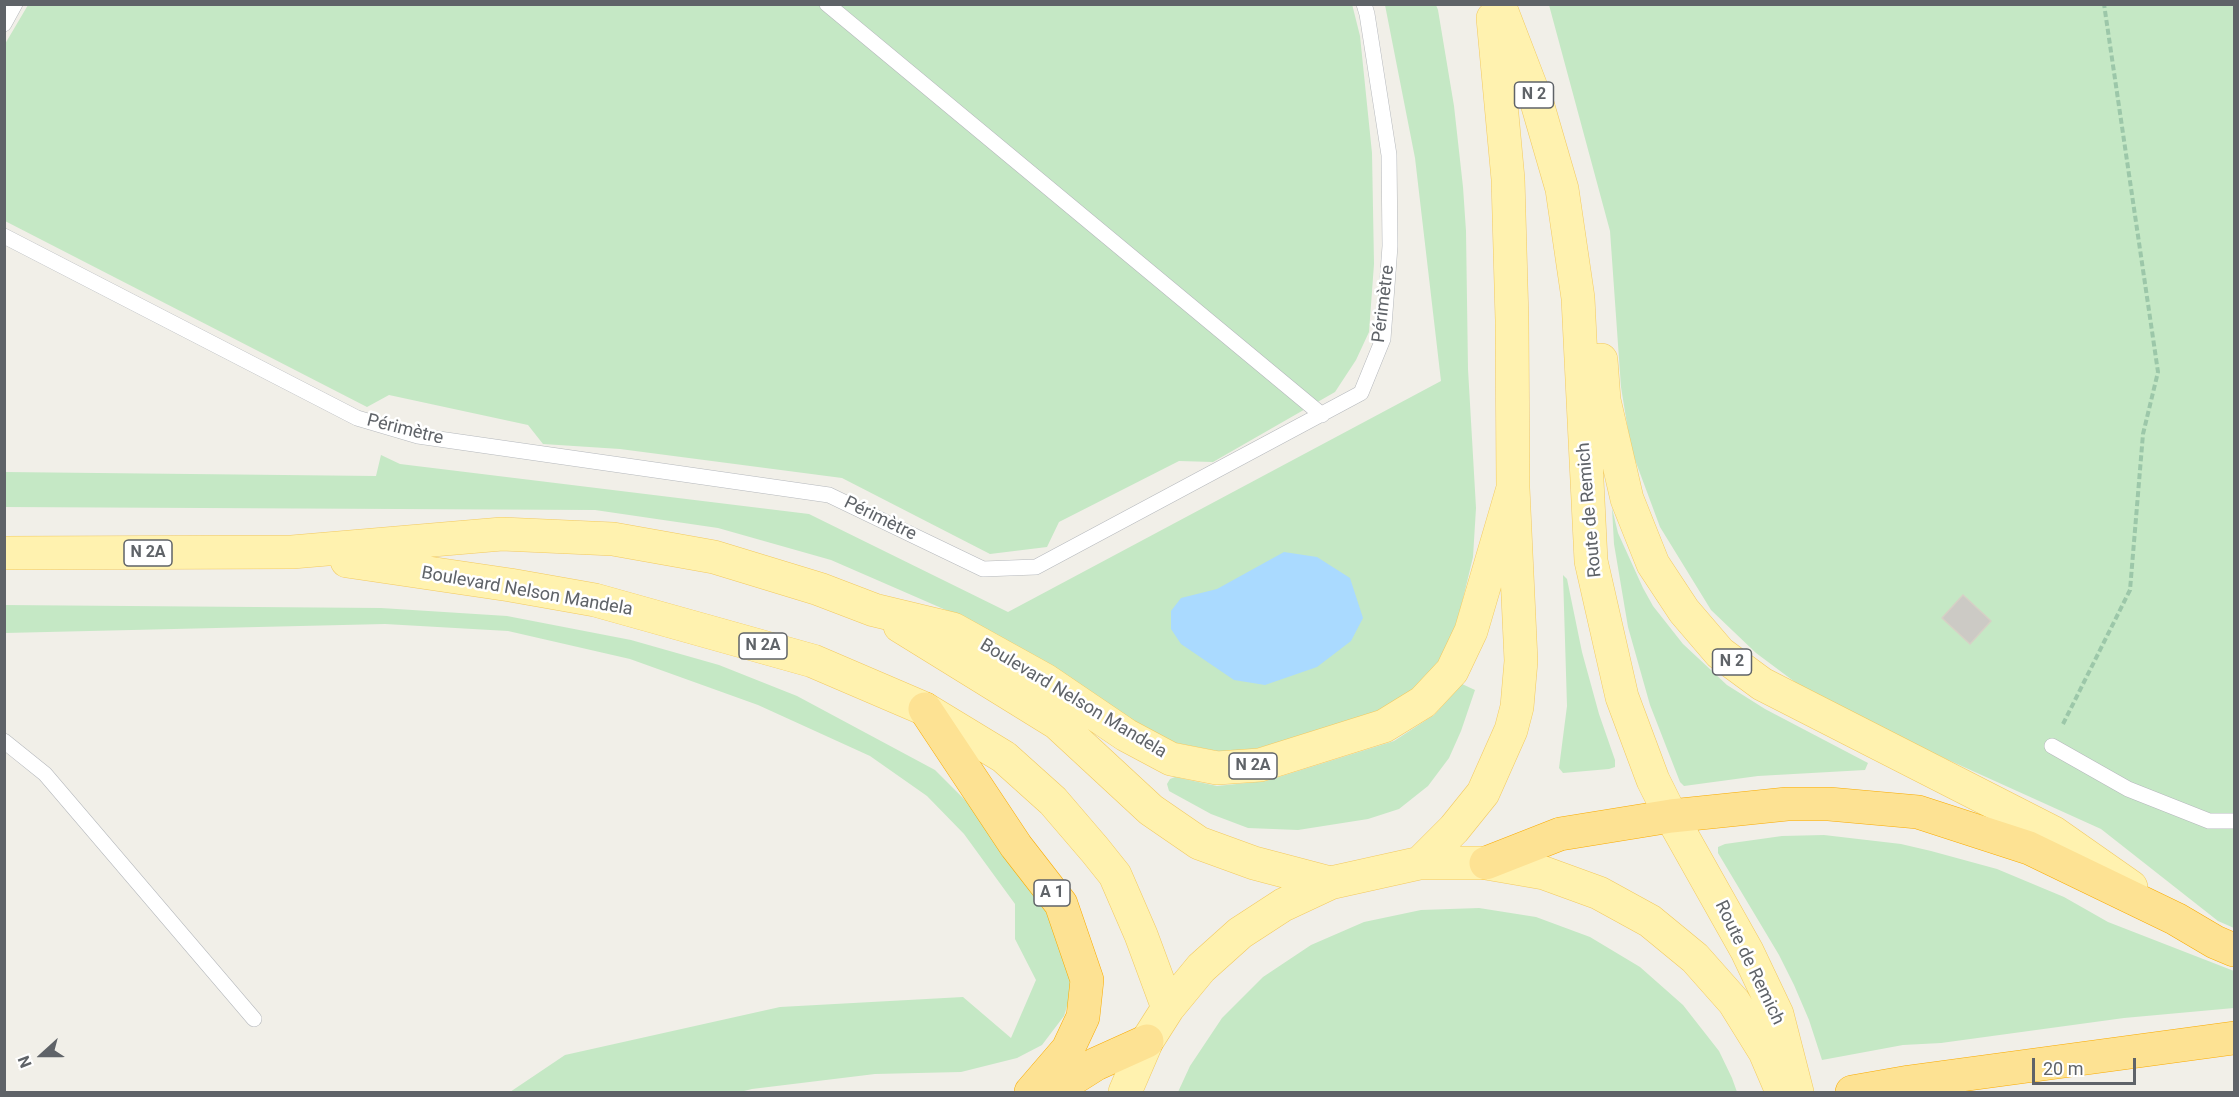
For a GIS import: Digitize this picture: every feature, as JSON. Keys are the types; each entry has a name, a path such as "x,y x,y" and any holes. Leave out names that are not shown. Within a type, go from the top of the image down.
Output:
{"highway":[{"name":"A 1","path":"925,709 1016,846 1061,904 1087,980 1083,1017 1068,1049 1029,1092"},
{"name":"N 2","path":"1486,862 1560,834 1671,816 1787,804 1829,804 1918,812 2029,848 2235,950"},
{"path":"1852,1092 1909,1082 2235,1038"},
{"name":"A 1","path":"1029,1092 1067,1080 1147,1041"}],"main road":[{"name":"N 2","path":"1420,863 1454,829 1483,793 1511,730 1517,707 1521,661 1513,488 1508,178 1492,4"},
{"name":"Route de Remich","path":"1499,4 1537,103 1562,189 1578,298 1592,561 1622,697 1653,780 1747,951 1777,1014 1797,1092"},
{"name":"N 2","path":"1562,189 1594,282 1604,400 1627,499 1653,564 1684,611 1720,653 1762,684 2054,833 2176,919"},
{"name":"Boulevard Nelson Mandela","path":"4,553 292,552 502,534 613,539 714,557 819,589 874,610 953,629 1046,680 1126,735 1171,759 1217,768 1260,765 1384,726 1423,702 1452,671 1470,631 1513,488"},
{"name":"Boulevard Nelson Mandela","path":"292,552 595,600 813,661 925,709 1004,757 1053,801 1095,850 1115,875 1141,935 1168,1008"},
{"name":"Boulevard Nelson Mandela","path":"874,610 1058,723 1151,810 1199,843 1254,863 1330,883"},
{"path":"1125,1092 1147,1041 1168,1008 1202,968 1240,933 1283,905 1330,883 1420,863 1486,862 1544,873 1599,893 1650,921 1695,958 1734,1002 1765,1052 1782,1092"}],"lane":[{"path":"4,24 15,4"},
{"path":"827,4 1322,414"},
{"name":"Périmètre","path":"4,236 357,418 417,436 829,495 983,569 1036,567 1361,393 1383,339 1390,246 1389,155 1364,4"},
{"path":"4,741 45,774 254,1019"},
{"path":"2052,746 2128,789 2209,821 2235,821"}],"path":[{"path":"2052,746 2130,590 2143,434 2158,372 2104,4"}],"green space":[{"path":"1352,4 1360,36 1372,153 1374,264 1369,332 1356,360 1335,392 1213,462 1179,461 1059,522 1047,547 990,554 842,478 620,449 543,444 528,425 389,395 367,407 5,221 5,44 28,5"},
{"path":"1385,5 1436,5 1438,10 1454,106 1463,187 1468,369 1476,508 1473,557 1456,628 1439,663 1408,694 1380,712 1252,750 1222,752 1176,743 1128,722 962,617 831,560 718,528 595,510 5,507 5,472 376,476 381,455 400,464 809,514 1008,612 1441,381 1415,158"},
{"path":"1549,5 2234,5 2234,928 2218,921 2101,829 1913,744 1807,691 1756,653 1711,610 1660,527 1631,449 1621,387 1610,231"},
{"path":"1612,508 1618,533 1643,588 1653,606 1683,644 1727,685 1765,709 1868,763 1865,770 1758,776 1684,786 1680,782 1650,705 1628,627 1614,544"},
{"path":"1563,575 1567,579 1582,652 1599,714 1615,760 1615,767 1609,769 1563,773 1559,768 1567,706"},
{"path":"4,605 381,608 507,616 631,640 719,665 797,696 935,770 967,802 1047,909 1074,984 1064,1016 1042,1045 1017,1058 961,1072 875,1074 740,1092 510,1092 565,1055 780,1007 963,997 1011,1038 1036,980 1015,939 1015,904 964,834 927,796 870,756 758,705 630,659 508,631 385,624 5,633"},
{"path":"1462,684 1475,690 1449,758 1428,786 1399,809 1368,819 1298,830 1248,828 1211,814 1169,791 1167,784 1175,777 1217,786 1266,781 1394,741 1434,715"},
{"path":"1824,835 1901,844 1931,851 1997,869 2064,897 2108,922 2234,971 2234,1008 2124,1018 1941,1043 1903,1045 1822,1060 1809,1020 1794,985 1779,955 1718,853 1718,847 1782,836"},
{"path":"1479,908 1536,917 1590,937 1640,967 1683,1005 1719,1051 1737,1092 1178,1092 1190,1066 1222,1018 1263,977 1311,945 1364,922 1421,910"}],"water":[{"path":"1284,552 1317,557 1350,578 1363,618 1351,641 1317,667 1265,685 1234,680 1181,644 1171,629 1171,611 1181,598 1217,589"}],"building":[{"path":"1963,595 1991,621 1970,644 1942,618"}]}
